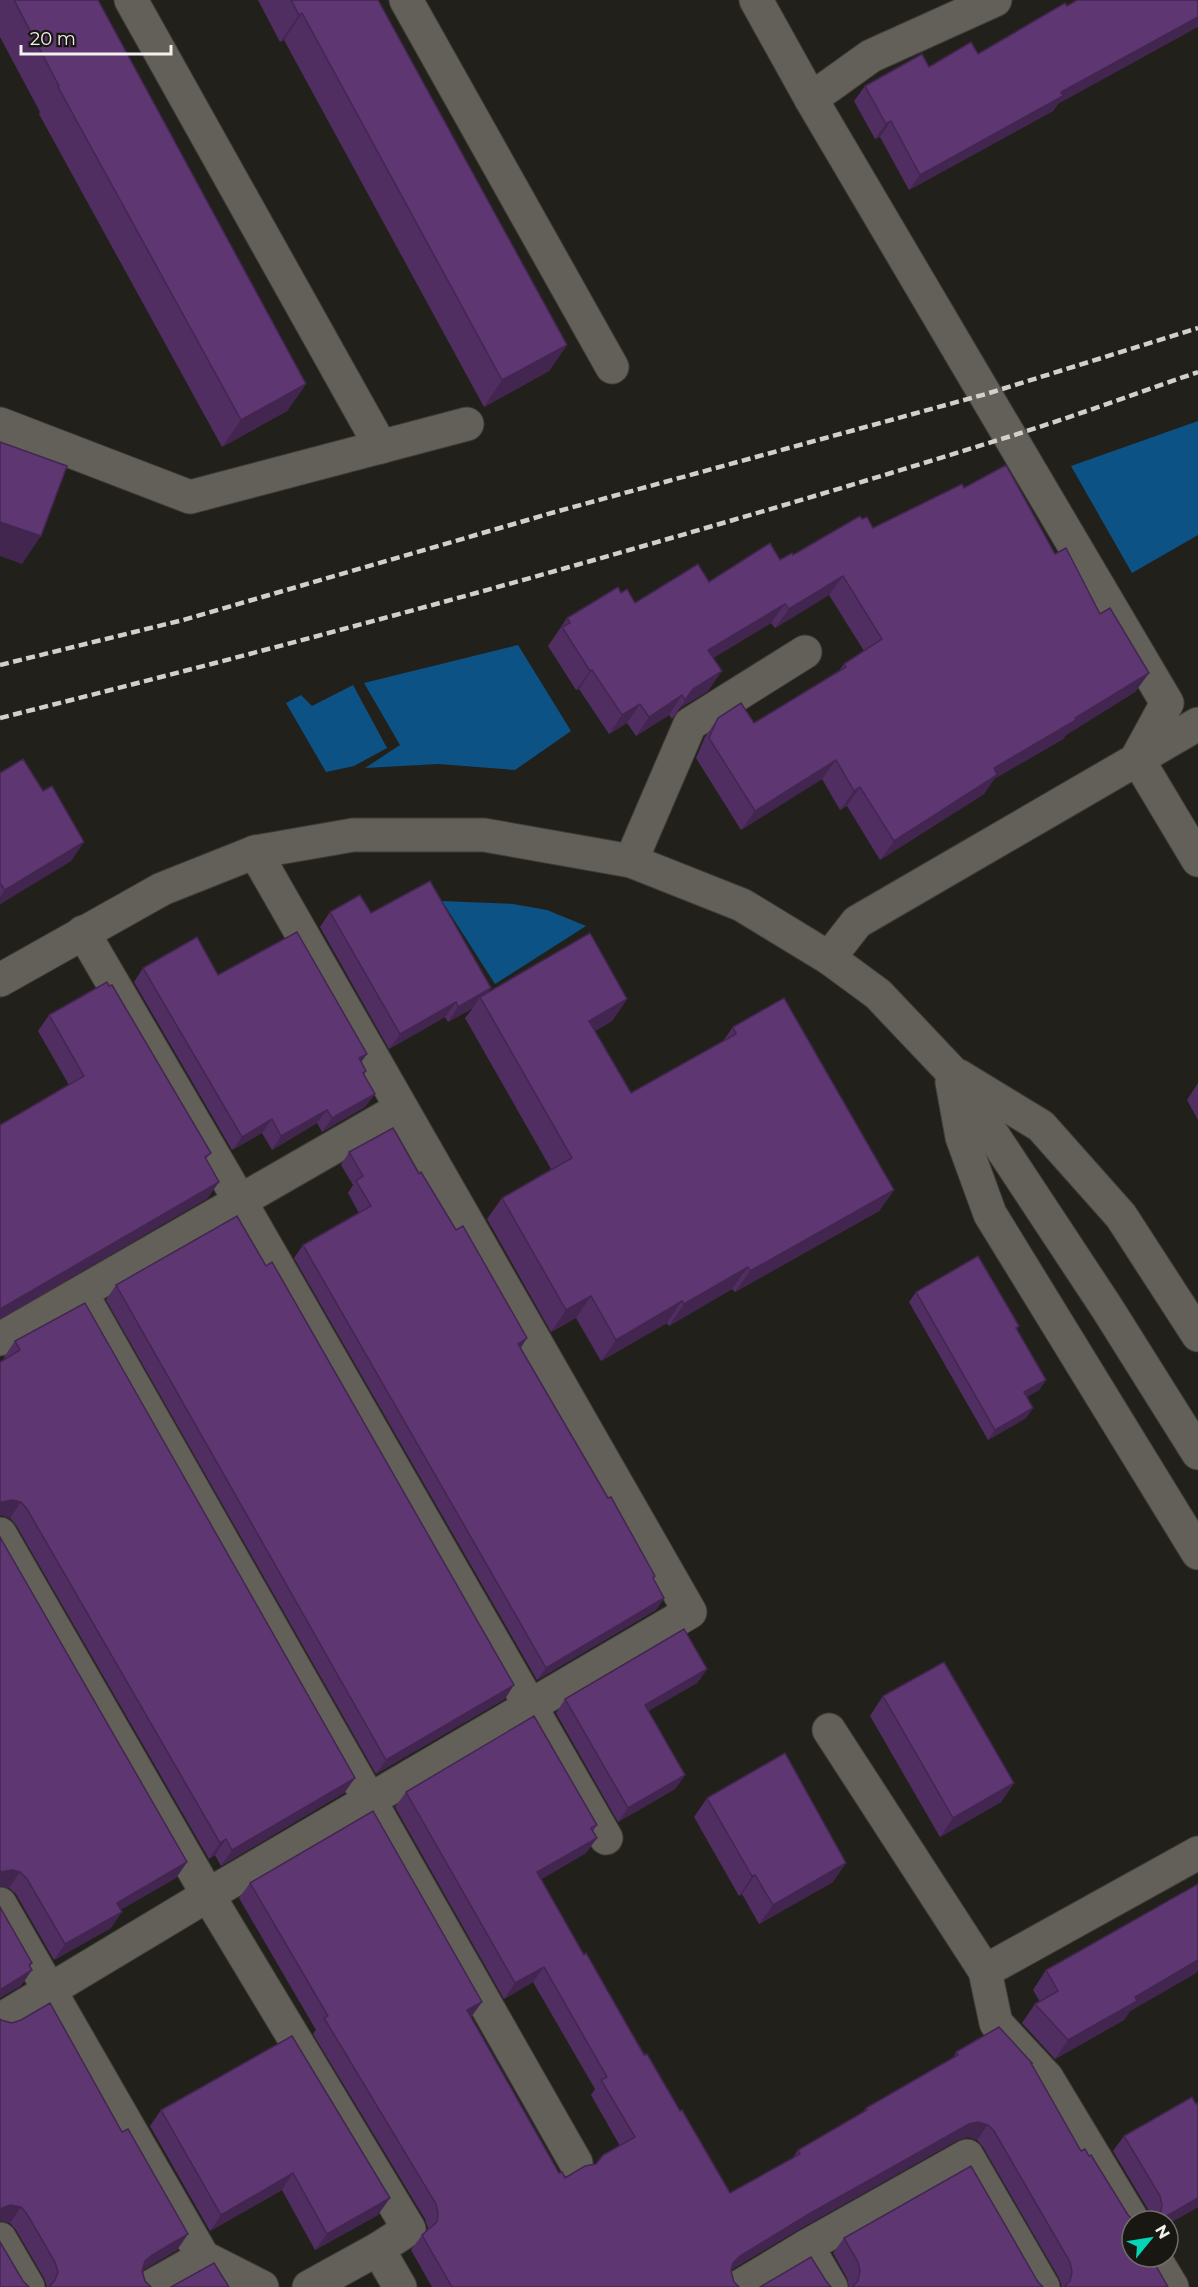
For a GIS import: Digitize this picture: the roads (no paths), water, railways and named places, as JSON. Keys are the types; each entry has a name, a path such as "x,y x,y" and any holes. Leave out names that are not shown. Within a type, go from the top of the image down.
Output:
{"street":[{"path":"131,0 381,447"},
{"path":"406,0 612,366"},
{"path":"756,0 811,99 1167,703 1137,758"},
{"path":"811,99 871,56 995,0"},
{"path":"0,424 190,497 467,424"},
{"path":"631,861 690,724 805,652"},
{"path":"829,958 857,922 1198,724"},
{"path":"1137,758 1198,860"},
{"path":"0,980 162,889 255,852 353,835 484,835 631,861 742,905 829,958 878,994 950,1070 1107,1308 1198,1453"},
{"path":"0,2020 690,1612 255,852"},
{"path":"83,932 606,1838"},
{"path":"950,1070 1041,1126 1121,1216 1198,1335"},
{"path":"950,1070 962,1137 990,1214 1198,1553"},
{"path":"0,1339 400,1108"},
{"path":"81,1293 576,2163"},
{"path":"0,1534 208,1895 409,2229 309,2287"},
{"path":"829,1730 985,1971 996,2023 1047,2078 1126,2209"},
{"path":"985,1971 1198,1853"},
{"path":"0,1904 203,2257 262,2287"},
{"path":"739,2287 967,2156 1043,2287"},
{"path":"0,2239 28,2287"},
{"path":"807,2246 831,2287"},
{"path":"378,2249 400,2287"},
{"path":"150,2287 203,2257"},
{"path":"1161,2269 1172,2287"}],"water":[{"path":"1198,421 1198,535 1132,573 1071,466"},
{"path":"518,645 571,731 515,770 438,764 365,768 400,745 364,683"},
{"path":"353,685 387,748 354,766 326,772 286,703 301,695 312,706"},
{"path":"442,901 513,904 547,910 586,926 495,984"}],"railway":[{"path":"0,665 183,620 555,512 986,394 1198,328"},
{"path":"0,718 506,585 758,513 1008,437 1198,372"}]}
